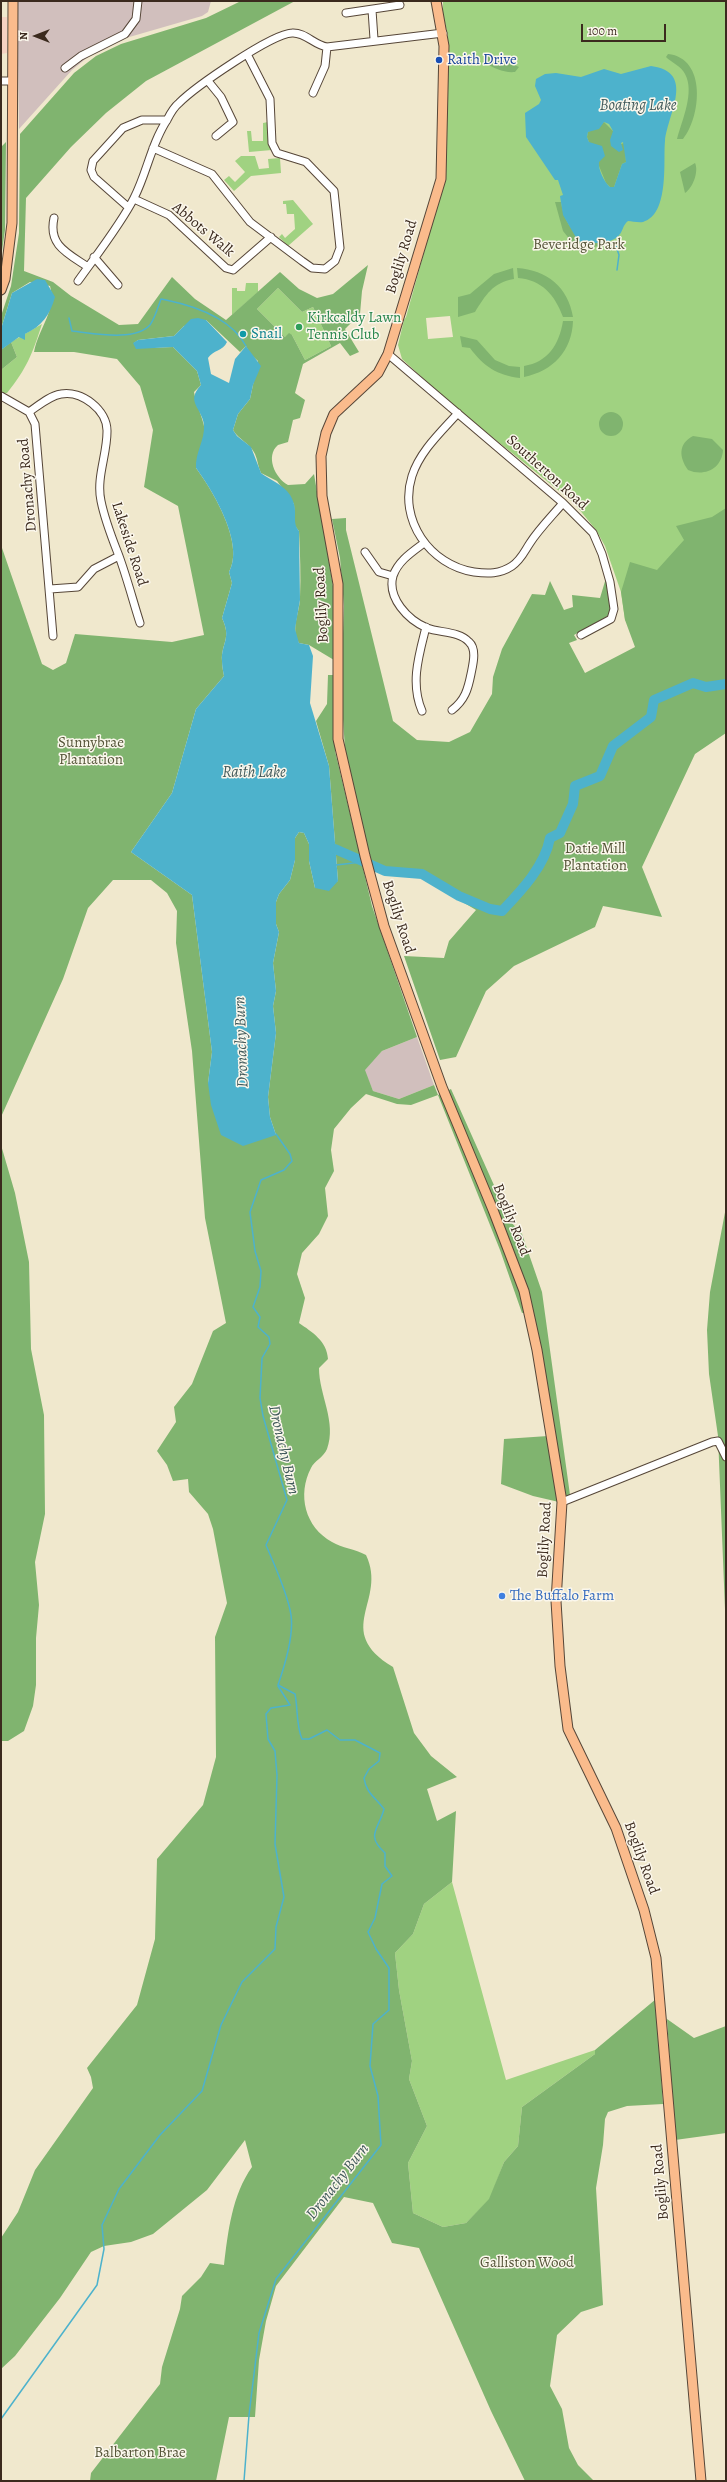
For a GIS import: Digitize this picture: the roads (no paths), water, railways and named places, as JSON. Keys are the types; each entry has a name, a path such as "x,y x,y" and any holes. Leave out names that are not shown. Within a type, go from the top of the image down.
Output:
{"main road":[{"path":"1,290 5,279 12,223 13,1"},
{"name":"Boglily Road","path":"436,1 443,33 441,179 388,354 378,373 334,414 326,433 320,471 322,496 338,584 338,739 365,856 384,926 442,1087 493,1210 524,1291 537,1350 562,1502 556,1602 560,1666 568,1729 572,1743 616,1828 644,1910 656,1958 701,2481"}],"street":[{"path":"65,68 81,56 125,34 136,19 138,1"},
{"path":"346,13 400,5"},
{"path":"372,10 374,40"},
{"path":"78,281 134,199 153,148 166,120 179,103 247,54 279,36 291,33 301,34 318,45 327,46 443,33"},
{"path":"313,92 325,66 327,46"},
{"path":"153,148 212,174 250,222 312,268 325,269 335,261 340,248 334,191 306,162 277,153 274,149 270,99 247,54"},
{"path":"1,81 13,81"},
{"path":"208,81 221,96 233,122 216,136"},
{"path":"128,207 94,177 91,170 93,161 123,128 142,120 166,120"},
{"name":"Abbots Walk","path":"134,199 169,215 226,268 232,270 271,238"},
{"path":"54,218 51,231 56,241 66,253 88,267"},
{"path":"94,257 118,285"},
{"name":"Southerton Road","path":"388,354 563,503 593,533 602,554 614,609 611,619 582,635"},
{"name":"Lakeside Road","path":"29,412 61,394 76,395 89,400 103,416 108,430 101,477 100,499 110,537 119,556 140,623"},
{"path":"2,398 29,412"},
{"name":"Dronachy Road","path":"29,412 35,424 38,441 53,636"},
{"path":"458,413 424,451 412,476 409,498 410,513 424,543 440,558 457,568 478,573 495,573 519,561 530,543 563,503"},
{"path":"424,543 405,558 393,576 394,592 402,610 408,618 426,627 462,636 471,643 474,656 468,690 461,703 452,710"},
{"path":"365,552 379,572 393,576"},
{"path":"50,589 78,586 94,569 119,556"},
{"path":"422,711 417,700 416,681 417,662 426,627"},
{"path":"562,1502 712,1442 718,1441 722,1445 726,1457"}],"water":[{"name":"Boating Lake","path":"651,66 665,70 673,76 676,85 674,107 665,141 664,173 661,198 658,209 652,217 643,222 628,221 617,238 600,243 578,241 563,215 560,196 563,195 558,180 555,180 526,137 525,113 539,104 541,100 535,86 536,79 545,74 556,73 581,77 604,69 621,74","holes":["604,122 609,124 613,131 610,140 611,146 619,152 623,150 621,143 623,142 626,162 622,164 614,187 610,187 608,185 600,172 599,162 605,156 602,146 589,142 587,137 588,132 599,129"]},
{"path":"37,279 45,280 55,297 48,315 41,324 25,334 25,340 19,337 1,350 1,329 12,293"},
{"name":"Raith Lake","path":"198,318 206,320 227,342 223,347 210,355 208,358 211,374 229,383 235,359 246,346 261,366 253,385 250,399 238,414 233,430 237,436 251,447 261,473 289,493 295,508 295,522 299,531 300,600 295,629 299,643 309,645 313,656 310,703 329,766 338,881 329,891 315,888 309,861 309,844 304,833 299,832 295,838 295,860 290,880 279,894 276,902 276,924 279,932 273,963 276,991 273,1006 276,1033 268,1097 270,1117 276,1135 243,1146 221,1135 211,1105 208,1083 212,1052 192,895 131,852 172,793 196,709 224,676 222,655 226,631 222,618 232,583 229,572 233,560 233,547 225,518 211,490 196,468 204,425 203,419 194,401 194,396 201,385 197,371 173,347 136,349 133,343 138,340 174,336 191,319"}],"waterway":[{"path":"616,246 619,255 617,270"},
{"path":"69,318 72,331 113,335 134,333 143,330 150,325 161,299 189,306 222,321 239,336 246,346"},
{"path":"335,849 385,871 422,874 459,896 490,909 502,911 538,868 550,838 560,833 573,804 575,786 600,776 613,746 651,717 654,700 693,683 706,687 726,684"},
{"path":"336,865 362,862"},
{"name":"Dronachy Burn","path":"276,1134 290,1154 292,1161 284,1170 261,1180 250,1212 255,1251 261,1271 260,1287 253,1307 260,1317 258,1327 269,1337 270,1344 262,1358 260,1398 263,1416 287,1500 266,1545 284,1589 292,1623 286,1660 278,1685"},
{"name":"Dronachy Burn","path":"244,2481 249,2415 259,2333 276,2279 381,2145 378,2096 370,2066 373,2024 389,2010 389,1968 376,1949 368,1932 375,1918 382,1884 392,1876 385,1866 385,1853 379,1847 375,1836 375,1832 384,1809 369,1791 364,1778 369,1769 379,1761 380,1753 355,1740 340,1740 327,1730 309,1739 302,1739 299,1728 295,1694 278,1685"},
{"path":"1,2419 97,2285 104,2249 102,2225 119,2189 160,2135 202,2091 221,2025 242,1982 275,1949 276,1927 284,1897 275,1844 277,1775 275,1751 268,1739 266,1714 271,1708 290,1705 278,1686"}],"place":[{"name":"Raith Drive","path":"439,60"},
{"name":"Kirkcaldy Lawn Tennis Club","path":"299,327"},
{"name":"Snail","path":"243,334"},
{"name":"The Buffalo Farm","path":"502,1596"}],"park label":[{"name":"Beveridge Park","path":"579,245"},
{"name":"Sunnybrae Plantation","path":"91,752"},
{"name":"Datie Mill Plantation","path":"595,858"},
{"name":"Galliston Wood","path":"527,2263"},
{"name":"Balbarton Brae","path":"140,2453"}]}
